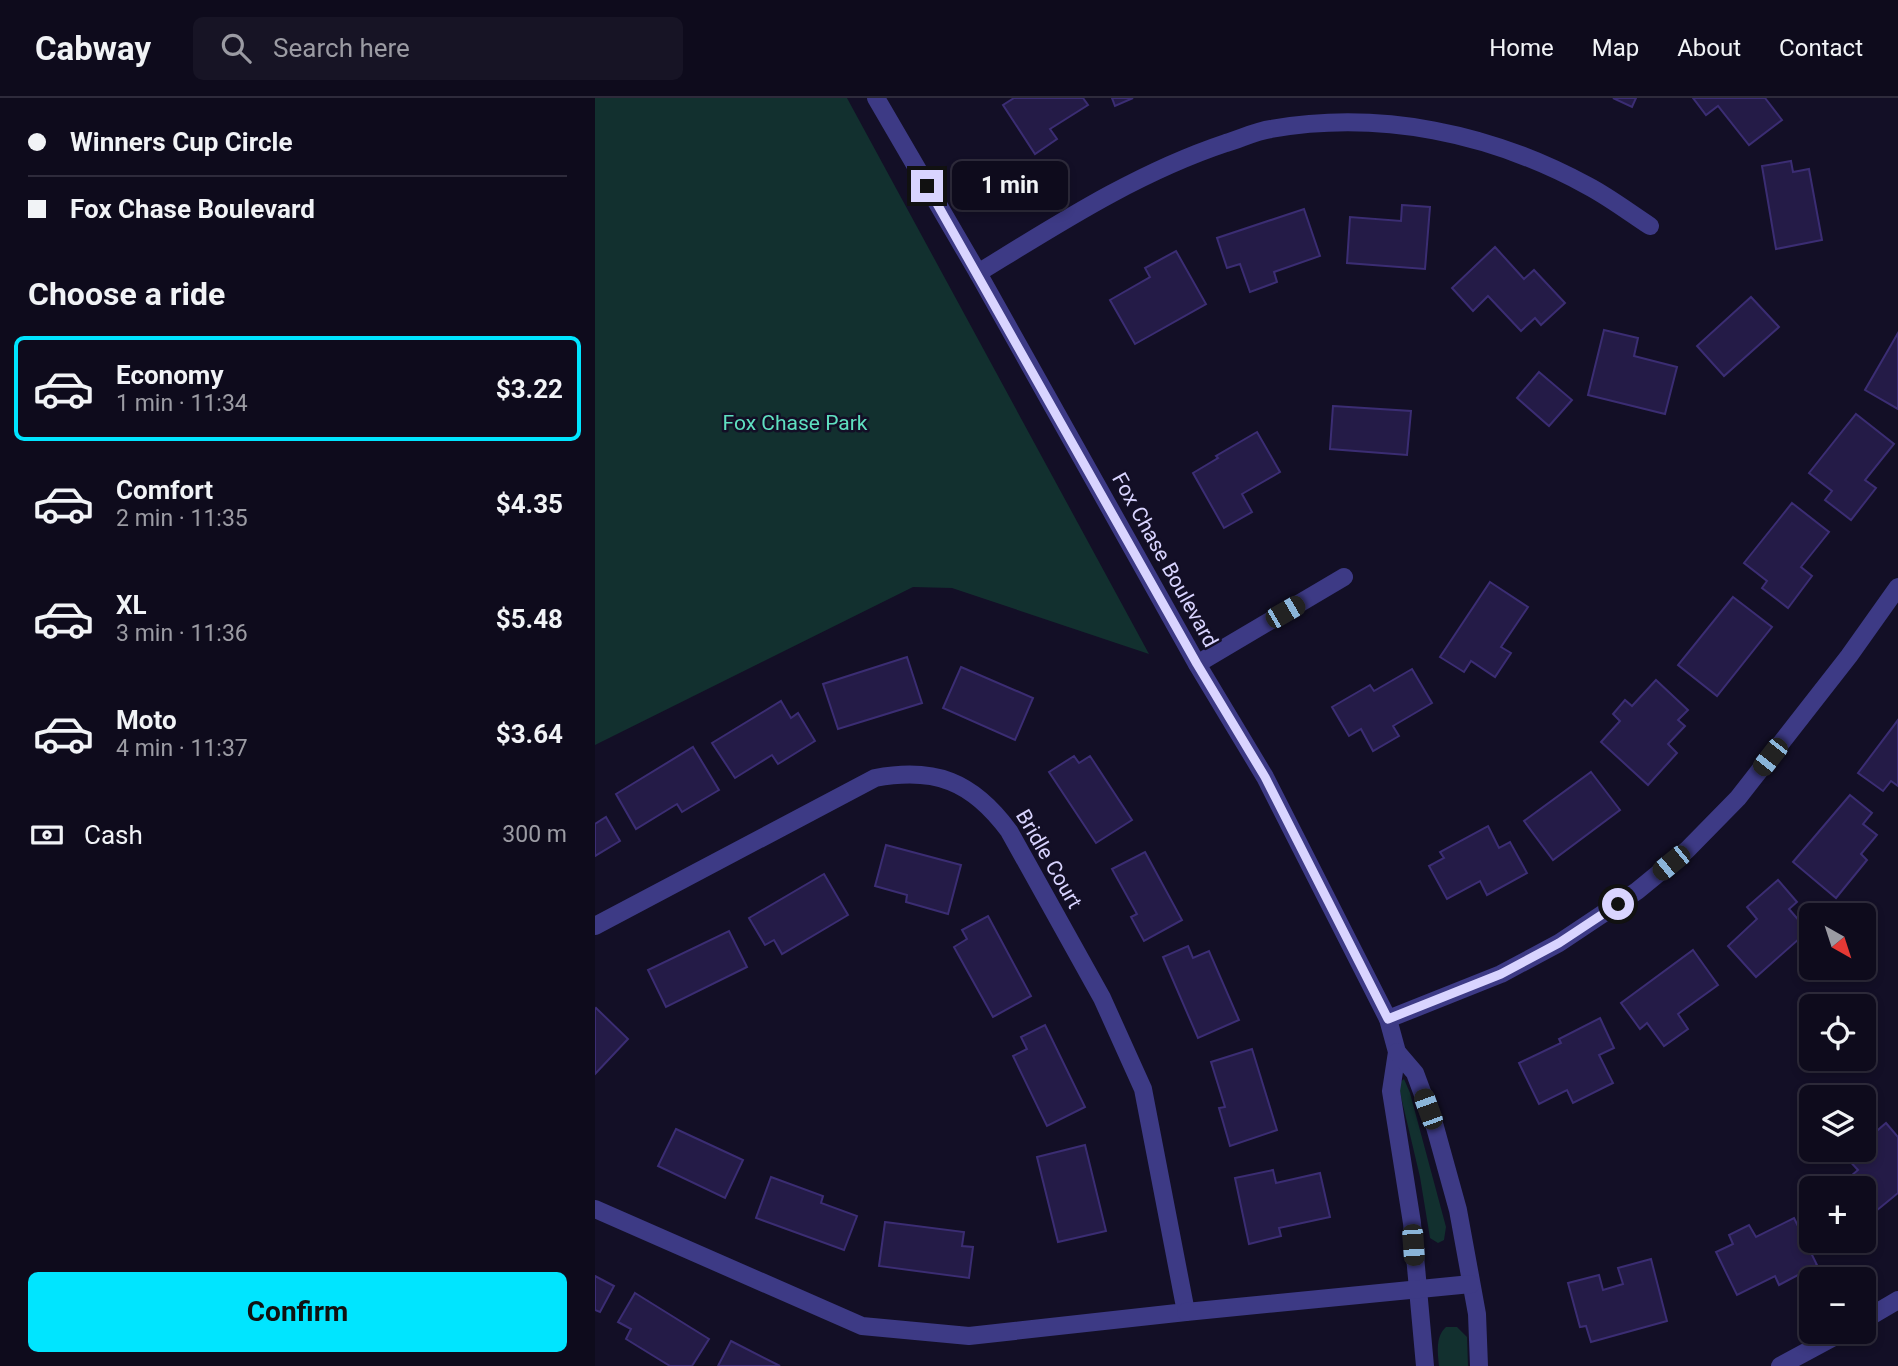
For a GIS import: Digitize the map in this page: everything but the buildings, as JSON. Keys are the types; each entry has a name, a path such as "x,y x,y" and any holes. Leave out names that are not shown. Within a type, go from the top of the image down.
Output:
{"street":[{"name":"Fox Chase Boulevard","path":"876,98 978,273 1197,664 1265,777 1388,1019 1397,1052 1391,1091 1412,1223 1416,1291 1425,1366"},
{"path":"978,273 1126,184 1189,156 1269,129 1352,122 1413,127 1472,138 1537,160 1590,187 1650,226"},
{"path":"1197,664 1344,577"},
{"path":"1388,1019 1501,974 1559,943 1637,891 1687,850 1738,797 1849,656 1898,587"},
{"name":"Bridle Court","path":"595,926 876,778 903,773 928,774 955,783 974,794 994,811 1009,831 1102,998 1143,1089 1186,1312"},
{"name":"Fox Chase Boulevard","path":"1397,1052 1415,1073 1435,1127 1458,1210 1477,1314 1479,1366"},
{"path":"595,1209 862,1326 969,1336 1471,1284"},
{"path":"1876,1313 1898,1300"},
{"path":"1780,1366 1821,1344"}],"green space":[{"name":"Fox Chase Park","path":"595,98 847,98 1149,654 952,588 913,587 595,745"},
{"path":"1404,1079 1446,1227 1444,1240 1438,1243 1430,1238 1420,1177 1398,1084"},
{"path":"1446,1327 1457,1327 1467,1337 1468,1366 1439,1366 1439,1340"}],"route":[{"path":"927,186 1197,664 1265,777 1388,1019 1501,974 1559,943 1618,904"}]}
